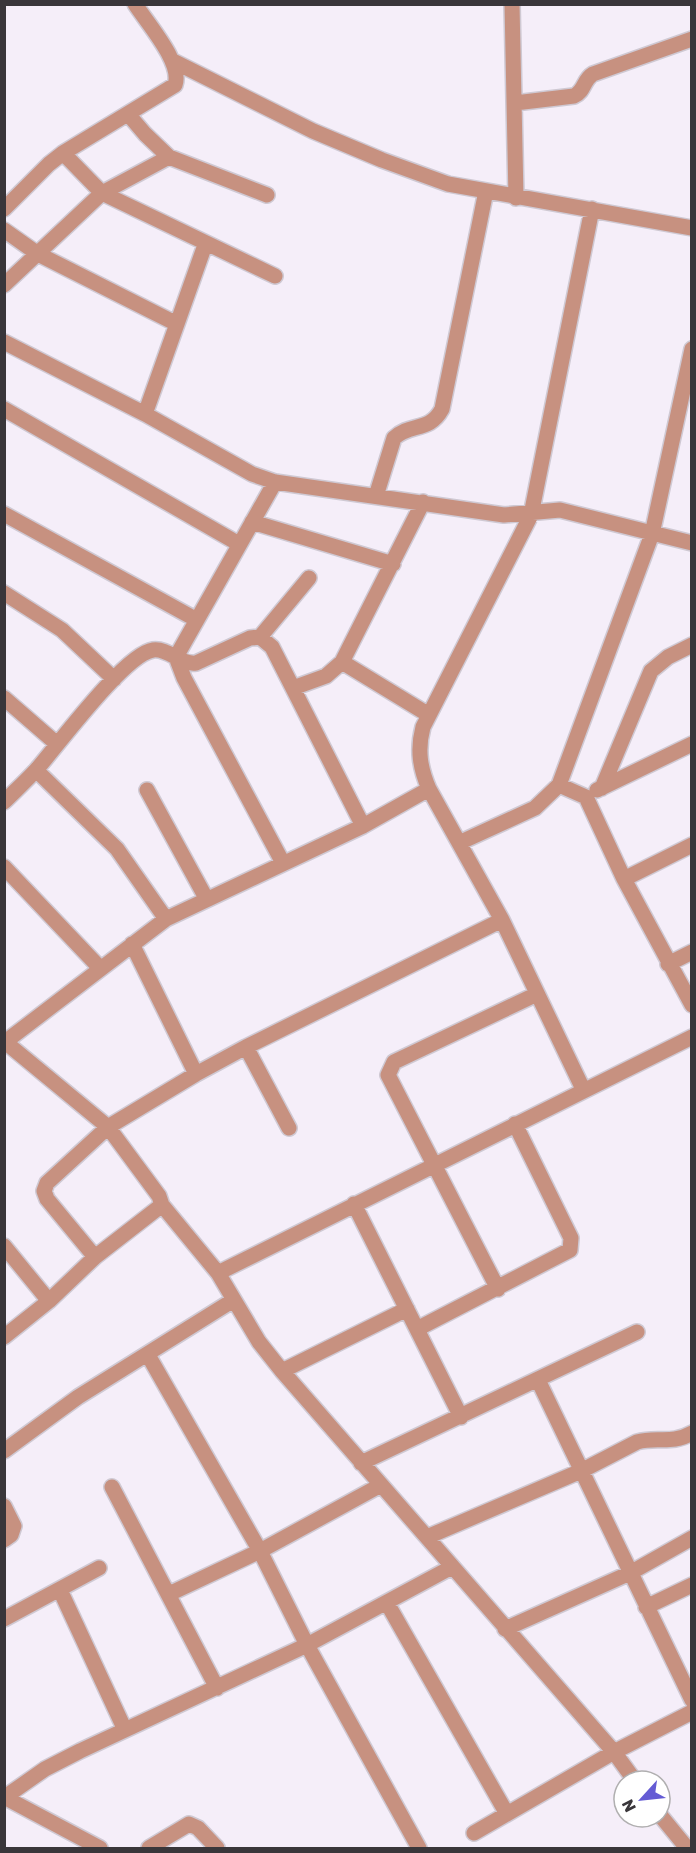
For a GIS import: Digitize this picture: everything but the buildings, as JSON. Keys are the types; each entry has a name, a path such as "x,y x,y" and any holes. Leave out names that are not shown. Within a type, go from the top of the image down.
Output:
{"street":[{"path":"4,209 63,153 175,85 177,76 173,61 135,4"},
{"path":"512,4 516,198"},
{"path":"515,103 573,96 580,93 589,76 593,74 692,39"},
{"path":"173,61 313,131 448,184 692,228"},
{"path":"128,114 169,157 267,195"},
{"path":"63,153 102,193 275,276"},
{"path":"4,285 102,193 169,157"},
{"path":"376,496 394,438 400,432 431,423 442,409 486,191"},
{"path":"583,1089 502,920 461,842 429,789 422,774 419,742 429,715 531,515 592,209"},
{"path":"4,230 38,254 175,323"},
{"path":"145,414 175,323 205,244"},
{"path":"4,342 145,414 252,474 274,482 423,502 490,514 531,515 560,510 692,543"},
{"path":"461,842 535,807 559,785 652,534 692,349"},
{"path":"4,409 239,544"},
{"path":"176,657 274,482"},
{"path":"293,688 326,676 342,663 423,502"},
{"path":"4,514 197,620"},
{"path":"252,522 393,564"},
{"path":"4,802 36,770 114,679 139,657 153,650 176,657 187,664 196,663 250,638 260,637 309,578"},
{"path":"4,593 62,630 114,679"},
{"path":"260,637 272,647 363,826"},
{"path":"602,788 651,671 668,657 692,645"},
{"path":"176,657 184,678 283,863"},
{"path":"342,663 429,715"},
{"path":"4,698 57,744"},
{"path":"586,797 692,744"},
{"path":"36,770 117,849 166,919"},
{"path":"559,785 586,797 624,879 692,1005"},
{"path":"429,789 363,826 206,898 166,919 5,1041 108,1127 159,1196 162,1205 218,1273 232,1301 259,1342 282,1371 614,1752 626,1769"},
{"path":"147,790 206,898"},
{"path":"624,879 692,845"},
{"path":"4,867 100,968"},
{"path":"95,1257 47,1199 44,1191 47,1183 108,1127 246,1047 502,920"},
{"path":"132,944 196,1074"},
{"path":"668,964 692,952"},
{"path":"498,1289 390,1082 389,1069 394,1062 537,994"},
{"path":"218,1273 583,1089 692,1037"},
{"path":"246,1047 289,1128"},
{"path":"417,1329 565,1255 572,1245 515,1124"},
{"path":"354,1204 461,1417"},
{"path":"4,1337 49,1301 95,1257 162,1205"},
{"path":"4,1246 49,1301"},
{"path":"4,1451 78,1397 232,1301"},
{"path":"282,1371 407,1309"},
{"path":"361,1462 461,1417 637,1332"},
{"path":"148,1355 260,1551 307,1645 419,1848"},
{"path":"538,1380 692,1700"},
{"path":"427,1537 581,1471 637,1442 644,1440 670,1442 692,1434"},
{"path":"169,1594 260,1551 381,1485"},
{"path":"112,1487 217,1688"},
{"path":"4,1506 14,1526 11,1535 4,1540"},
{"path":"505,1629 630,1573 692,1539"},
{"path":"4,1619 99,1568"},
{"path":"100,1848 5,1797 58,1762 307,1645 452,1568"},
{"path":"646,1607 692,1585"},
{"path":"60,1590 125,1730"},
{"path":"387,1602 507,1814"},
{"path":"474,1833 614,1752 692,1712"},
{"path":"149,1848 189,1824 198,1828 217,1848"},
{"path":"671,1829 687,1848"}]}
